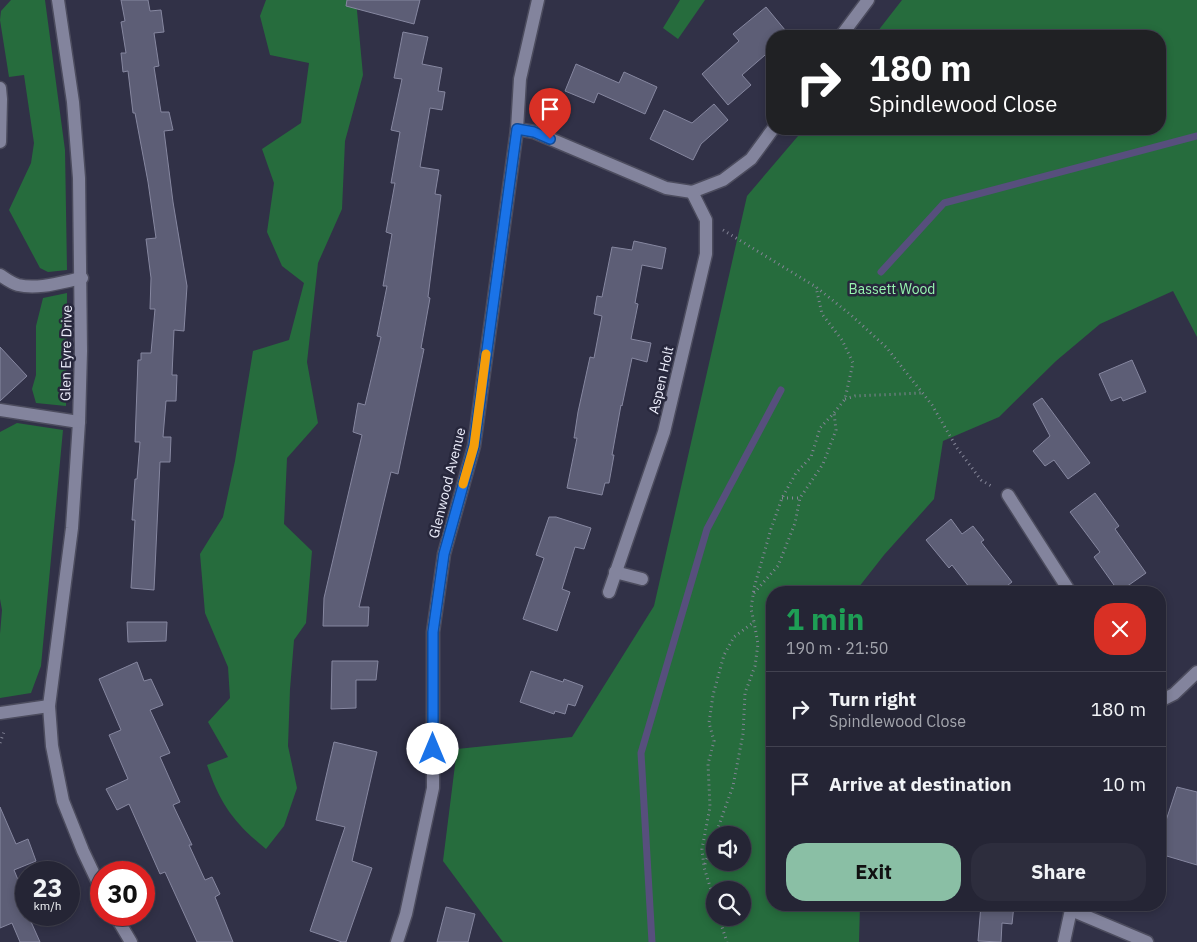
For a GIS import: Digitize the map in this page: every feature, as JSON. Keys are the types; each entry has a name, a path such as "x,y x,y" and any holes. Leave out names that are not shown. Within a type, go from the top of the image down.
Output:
{"street":[{"name":"Glen Eyre Drive","path":"58,0 73,102 79,178 82,278 79,422 72,528 49,706 52,746 63,801 90,866"},
{"name":"Glenwood Avenue","path":"397,942 406,914 433,788 433,632 444,554 474,446 517,129 520,79 538,0"},
{"path":"846,30 868,0"},
{"path":"0,88 0,142"},
{"path":"517,129 534,132 666,188 692,192 723,180 751,158 768,135"},
{"name":"Aspen Holt","path":"609,592 664,432 706,254 706,220 692,192"},
{"path":"0,275 15,284 26,286 41,286 82,278"},
{"path":"0,410 79,422"},
{"path":"1008,495 1066,586"},
{"path":"616,572 642,580"},
{"path":"1166,698 1174,694 1197,672"},
{"path":"6,713 49,706"},
{"path":"1064,942 1071,911"},
{"path":"1081,911 1148,942"},
{"path":"122,926 131,942"}],"path":[{"path":"706,220 816,287 851,315 886,347 932,405 957,448 981,480 1008,495"},
{"path":"704,867 733,786 743,734 745,693 755,666 758,644 751,609 753,594 771,529 782,498 796,473 811,457 820,428 845,399 853,363 842,340 822,314 816,287"},
{"path":"845,399 856,396 922,393"},
{"path":"753,594 778,566 795,524 800,498 823,464 836,430 834,413"},
{"path":"782,498 800,498"},
{"path":"708,881 704,867 702,849 710,807 708,764 714,741 709,723 713,695 724,655 734,637 754,622"},
{"path":"722,926 727,942"}],"green space":[{"path":"11,0 45,0 65,150 67,270 48,272 40,268 9,210 31,163 34,143 24,75 9,77 0,20 1,11"},
{"path":"266,0 356,0 363,75 345,141 342,209 318,263 307,362 318,423 287,458 284,524 312,551 306,623 294,640 290,689 288,746 297,788 284,826 266,849 229,812 217,791 207,765 228,757 208,722 230,698 228,667 205,613 200,554 223,517 235,461 253,351 289,340 304,283 282,266 267,232 274,183 262,149 301,123 309,63 270,55 260,16"},
{"path":"680,0 705,0 678,39 663,28"},
{"name":"Bassett Wood","path":"902,0 1197,0 1197,337 1173,291 1100,324 1056,361 999,417 943,441 934,499 884,555 860,586 766,586 766,911 860,911 859,942 503,942 443,861 457,749 572,737 654,606 747,196 799,135 1166,135 1166,30 879,30"},
{"path":"67,293 66,406 36,403 32,389 36,375 36,326 43,298"},
{"path":"17,423 63,430 41,666 31,693 0,698 2,610 0,599 0,432"}],"building":[{"path":"121,0 148,0 150,11 161,10 164,32 154,33 159,66 154,67 161,112 169,112 173,130 164,131 173,202 187,286 184,331 174,330 172,375 177,375 176,401 166,401 163,437 171,437 170,462 160,462 154,590 131,588 135,520 132,520 140,442 135,442 138,360 141,360 141,353 151,353 155,309 150,309 151,278 146,239 156,238 148,182 135,113 133,113 128,71 123,72 121,53 126,53 121,22 125,21"},
{"path":"347,0 420,0 414,24 346,6"},
{"path":"766,7 785,30 766,30 766,54 742,75 751,85 728,105 702,74 739,41 733,34"},
{"path":"403,32 428,37 422,64 442,68 438,91 445,92 442,110 430,108 420,167 439,170 435,194 441,195 428,297 430,298 421,348 424,349 398,474 391,472 359,607 369,607 368,626 323,626 324,598 362,435 353,432 358,403 365,405 381,337 377,336 387,286 383,286 392,234 386,232 395,183 391,183 400,132 391,130 402,79 394,78"},
{"path":"576,64 619,83 624,72 657,87 645,114 598,93 594,103 565,91"},
{"path":"714,104 728,120 701,144 693,160 650,139 664,110 692,123"},
{"path":"634,241 666,248 662,269 642,265 635,303 638,304 631,339 651,343 647,362 632,358 621,405 609,483 605,483 602,495 567,488 577,438 574,438 578,412 590,357 594,358 602,316 594,314 597,296 602,297 612,247 632,250"},
{"path":"0,347 27,376 0,401"},
{"path":"1132,360 1146,392 1123,401 1121,397 1111,401 1099,374"},
{"path":"1042,398 1090,463 1068,479 1054,460 1045,466 1033,451 1050,436 1033,404"},
{"path":"1095,493 1119,526 1115,529 1146,573 1128,586 1115,586 1094,557 1100,552 1070,512"},
{"path":"549,517 556,517 591,528 584,549 575,547 562,589 570,592 557,631 523,619 544,558 536,555"},
{"path":"951,519 962,534 973,526 984,540 981,542 1012,582 1007,586 968,586 952,565 949,568 926,540"},
{"path":"127,622 167,622 166,641 128,642"},
{"path":"332,661 378,661 376,680 356,680 356,708 331,709"},
{"path":"137,662 144,681 151,679 163,705 150,710 170,753 160,757 180,802 173,805 192,845 189,845 205,880 212,877 220,894 215,897 233,942 197,942 165,872 160,874 129,804 117,810 106,789 128,779 109,735 121,730 99,679"},
{"path":"531,671 563,682 564,679 583,686 575,706 568,704 565,714 555,711 554,714 520,702"},
{"path":"334,742 377,752 352,861 372,868 346,942 310,931 345,827 316,820"},
{"path":"1177,787 1197,792 1197,865 1166,856 1166,821"},
{"path":"0,807 16,844 28,839 36,861 15,861 15,926 33,926 40,942 20,942 12,923 0,928"},
{"path":"446,907 475,914 468,942 437,942"},
{"path":"980,911 1013,911 1012,924 1002,923 1001,942 978,941"}],"waterway":[{"path":"881,272 944,203 1197,136"},
{"path":"652,942 641,753 707,529 781,390"}],"slow traffic":[{"path":"463,484 474,446 486,354"}],"route":[{"path":"433,749 433,632 444,554 474,446 517,129 534,132 550,139"}]}
